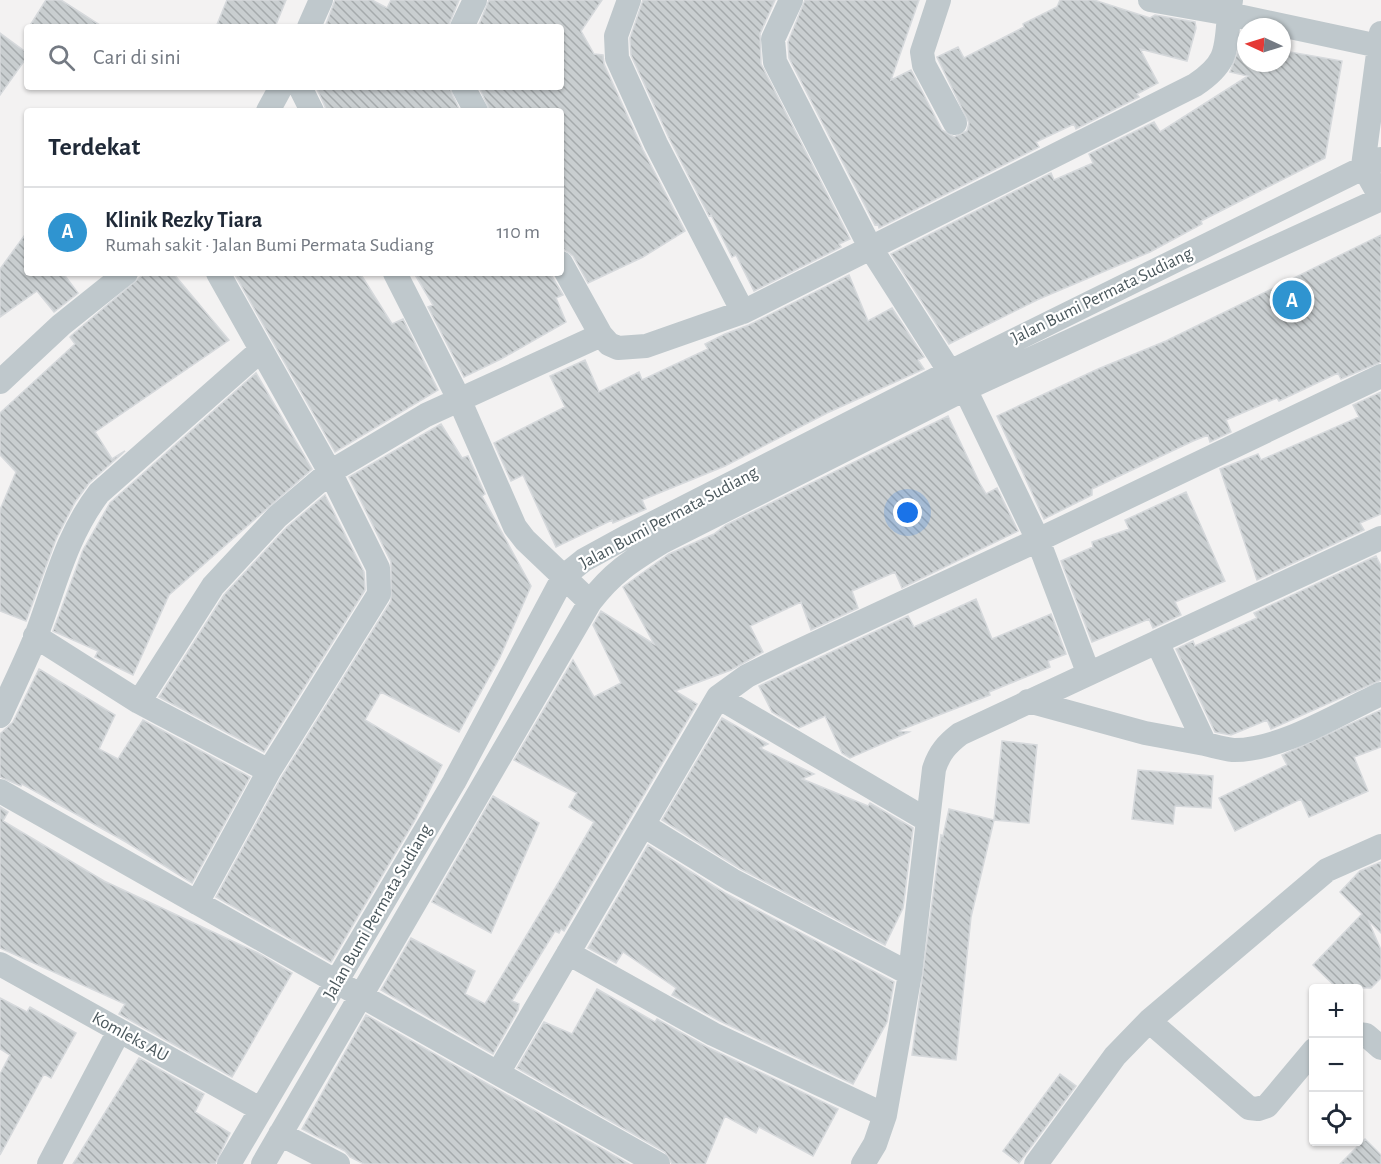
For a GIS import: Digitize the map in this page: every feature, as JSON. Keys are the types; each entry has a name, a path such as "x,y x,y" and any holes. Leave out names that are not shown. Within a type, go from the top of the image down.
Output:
{"street":[{"path":"310,24 321,0"},
{"path":"463,24 475,0"},
{"path":"629,0 616,36 617,58 656,144 743,312"},
{"path":"791,0 773,39 775,62 870,248 958,380 1038,540 1088,672"},
{"path":"939,0 922,52 924,65 955,123"},
{"path":"1150,0 1230,7 1380,40 1372,163 1381,199"},
{"path":"564,268 601,335 609,344 618,348 639,347 743,312 1196,85 1215,72 1221,60 1226,44 1230,7"},
{"path":"270,108 279,90"},
{"path":"302,90 310,108"},
{"path":"465,90 474,108"},
{"name":"Jalan Bumi Permata Sudiang","path":"263,1164 590,602 606,581 622,566 958,380 1372,163"},
{"name":"Jalan Bumi Permata Sudiang","path":"229,1164 454,782 564,576 584,560 626,537 958,380 1381,199"},
{"path":"0,382 61,325 122,276"},
{"path":"197,903 269,771 379,594 378,567 330,472 220,276"},
{"path":"397,276 459,399 515,527 525,540 590,602"},
{"path":"139,702 213,586 278,517 330,472 426,415 601,335"},
{"path":"0,716 35,636 60,565 76,528 99,493 260,351"},
{"path":"498,1073 718,697 747,676 788,656 1038,540 1381,376"},
{"path":"862,1164 875,1144 885,1116 910,974 927,820 934,770 939,754 960,734 1088,672 1381,538"},
{"path":"35,636 139,702 269,771"},
{"path":"1156,642 1205,744"},
{"path":"1028,701 1145,733 1232,750 1278,741 1381,694"},
{"path":"718,697 927,820"},
{"path":"0,791 658,1164"},
{"path":"643,825 732,880 910,974"},
{"path":"1036,1164 1115,1056 1149,1021 1327,870 1381,846"},
{"path":"568,953 713,1034 885,1116"},
{"name":"Komleks AU","path":"0,964 260,1109"},
{"path":"1149,1021 1249,1108 1267,1106 1309,1056"},
{"path":"49,1164 119,1031"},
{"path":"1363,1035 1381,1048"},
{"path":"280,1134 338,1164"}],"building":[{"path":"46,0 61,0 98,24 31,24"},
{"path":"227,0 286,0 276,24 217,24"},
{"path":"335,0 372,0 387,8 391,0 459,0 449,24 326,24"},
{"path":"489,0 602,0 581,31 594,54 603,55 604,64 643,150 685,231 643,257 588,283 573,256 564,249 564,108 489,108 480,90 564,90 564,24 479,24"},
{"path":"643,0 775,0 760,34 761,64 850,239 839,244 841,247 754,291 736,255 732,257 711,215 709,216 669,138 631,55 630,38"},
{"path":"805,0 919,0 891,80 911,70 942,130 954,137 967,131 969,123 937,57 958,47 964,58 1024,27 1023,24 1057,7 1060,0 1094,0 1150,18 1155,15 1195,22 1196,28 1187,61 1140,49 1158,83 1137,94 1139,97 1076,129 1074,124 1036,142 1039,147 879,228 878,224 875,225 789,58 788,42"},
{"path":"0,33 24,51 24,61 0,95"},
{"path":"1291,52 1342,61 1325,158 1201,221 1202,224 1150,252 1039,299 949,344 891,254 1051,173 1054,180 1093,163 1089,154 1154,122 1160,132 1248,76 1230,72 1237,53 1237,72 1291,72"},
{"path":"317,90 450,90 459,108 326,108"},
{"path":"1381,235 1381,362 1341,379 1338,373 1279,401 1277,398 1226,420 1231,432 1210,442 1208,435 1193,441 1092,489 1092,495 1044,519 997,416 1098,369 1166,341"},
{"path":"24,236 24,276 65,276 78,293 54,312 37,291 0,317 0,269"},
{"path":"849,275 868,321 892,308 924,357 918,360 924,369 827,413 725,466 642,500 646,509 613,523 612,520 556,547 523,475 511,481 494,443 565,407 550,376 585,360 599,392 639,372 642,380 708,349 705,344 749,325"},
{"path":"141,276 176,276 229,340 95,432 112,459 125,451 89,483 75,502 56,539 26,621 0,611 0,510 16,472 0,455 0,413 75,344 70,337"},
{"path":"236,276 362,276 392,324 403,319 438,390 335,452"},
{"path":"416,276 552,276 563,295 556,298 566,322 464,377 428,307 433,305"},
{"path":"256,373 312,469 169,595 133,675 95,657 98,651 53,631 83,550 110,503"},
{"path":"1381,392 1381,514 1360,523 1364,530 1257,580 1220,469 1258,454 1261,460 1359,417 1353,405"},
{"path":"948,416 986,494 997,488 1018,531 902,588 895,572 852,591 858,608 811,630 801,602 750,626 763,652 731,670 675,691 697,704 564,931 561,929 559,933 555,931 512,1001 519,1004 518,1010 493,1054 381,990 411,938 475,971 465,994 485,1004 560,880 594,822 569,807 577,793 514,760 573,660 594,697 621,683 593,625 601,611 654,644 623,587 669,554 714,534 726,525"},
{"path":"441,424 462,458 468,456 485,494 482,496 531,586 500,657 459,732 381,692 365,720 442,765 415,820 331,962 216,897 281,778 391,601 391,562 349,477"},
{"path":"1186,492 1225,581 1175,602 1181,615 1153,628 1149,619 1092,642 1061,561 1093,547 1092,542 1129,529 1125,520"},
{"path":"325,495 364,572 365,590 264,752 159,697 224,595 287,527"},
{"path":"1376,556 1381,566 1381,680 1271,729 1267,720 1231,735 1215,732 1176,649 1193,641 1195,646 1257,618 1254,613"},
{"path":"976,599 992,639 1051,614 1066,654 1048,661 1050,667 989,692 990,695 898,731 909,732 850,758 842,753 825,716 799,728 772,712 759,686 908,616 914,627"},
{"path":"39,669 115,715 99,749 118,759 143,720 250,777 192,883 126,842 22,784 21,786 0,777 0,734 13,722"},
{"path":"1381,710 1381,747 1354,757 1368,791 1309,817 1301,799 1235,831 1219,798 1287,765 1282,755"},
{"path":"722,718 768,744 760,748 814,774 802,779 868,806 870,803 913,828 903,908 885,945 739,868 662,820"},
{"path":"1002,741 1037,745 1029,823 994,820"},
{"path":"1138,770 1213,776 1211,808 1175,806 1173,824 1132,819"},
{"path":"493,796 539,823 491,933 432,902"},
{"path":"0,807 8,812 3,821 104,881 258,953 292,973 232,1077 119,1014 125,1004 0,948"},
{"path":"949,809 994,820 971,917 956,1060 912,1055 941,835 943,836"},
{"path":"648,845 725,893 894,982 887,1022 853,1084 720,1021 672,995 676,988 623,952 616,963 588,948"},
{"path":"1381,862 1381,933 1368,920 1381,950 1381,978 1371,988 1363,988 1363,984 1333,984 1313,965 1362,914 1340,892 1360,871"},
{"path":"597,989 655,1022 657,1019 707,1047 838,1109 813,1156 759,1127 756,1133 725,1116 705,1164 672,1164 665,1152 517,1068 544,1022 572,1034"},
{"path":"0,998 27,1012 30,1007 76,1033 51,1078 44,1074 0,1155 0,1074 10,1055 0,1049"},
{"path":"366,1015 629,1164 364,1164 350,1157 345,1151 302,1129"},
{"path":"139,1058 204,1094 195,1112 230,1133 215,1164 73,1164"},
{"path":"1060,1074 1076,1086 1019,1163 1003,1151"},
{"path":"1365,1139 1381,1155 1381,1164 1340,1164 1358,1146 1363,1146"}],"place":[{"name":"Klinik Rezky Tiara","path":"1292,300"}]}
